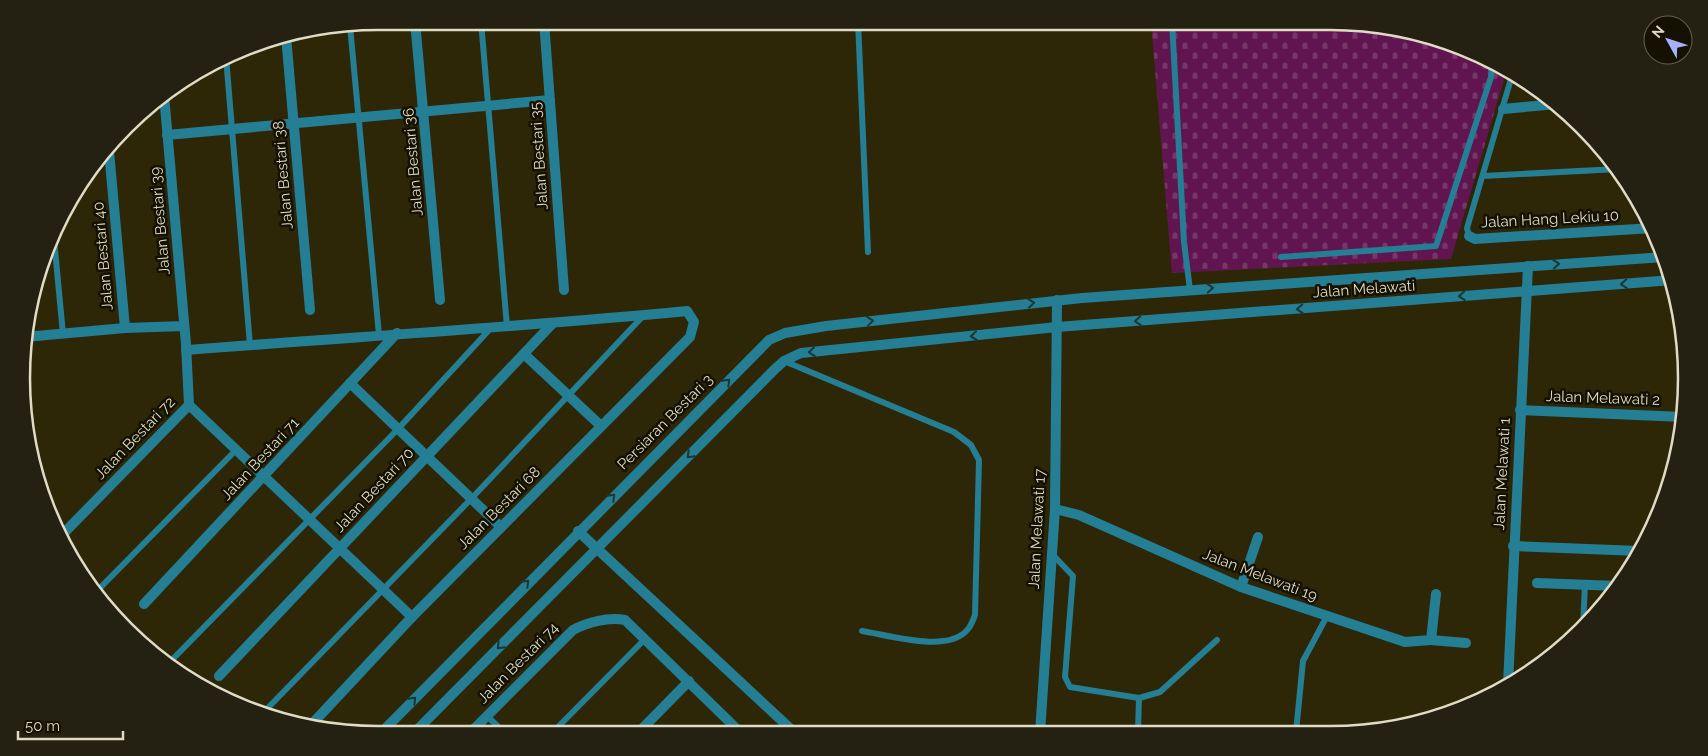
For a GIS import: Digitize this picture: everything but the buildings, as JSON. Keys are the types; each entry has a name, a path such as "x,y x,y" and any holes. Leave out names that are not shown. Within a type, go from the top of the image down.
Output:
{"street":[{"name":"Jalan Bestari 36","path":"416,30 440,300"},
{"name":"Jalan Bestari 35","path":"545,30 564,290"},
{"name":"Jalan Bestari 38","path":"287,42 310,310"},
{"path":"167,135 550,100"},
{"name":"Jalan Bestari 39","path":"165,103 186,347"},
{"path":"1503,109 1546,105"},
{"name":"Jalan Bestari 40","path":"110,157 125,328"},
{"name":"Jalan Hang Lekiu 10","path":"1469,236 1475,239 1644,229"},
{"name":"Jalan Melawati","path":"1057,300 1657,257"},
{"name":"Jalan Melawati 1","path":"1508,676 1513,546 1528,266"},
{"name":"Jalan Melawati","path":"1057,327 1664,281"},
{"name":"Jalan Melawati 17","path":"1040,726 1055,509 1057,300"},
{"name":"Persiaran Bestari 3","path":"388,726 578,531 769,340 785,333 826,326 1057,300"},
{"name":"Jalan Bestari 68","path":"316,720 412,617 690,336 694,322 687,311 644,315"},
{"path":"186,347 250,345 397,333 490,329 644,315"},
{"name":"Jalan Bestari 70","path":"219,676 552,324"},
{"path":"33,336 125,328 184,326"},
{"path":"421,726 784,361 801,354 1057,327"},
{"name":"Jalan Bestari 71","path":"144,604 397,333"},
{"name":"Jalan Bestari 72","path":"66,532 189,405 186,347"},
{"path":"524,354 602,426"},
{"path":"350,384 501,527"},
{"path":"189,405 412,617"},
{"name":"Jalan Melawati 2","path":"1520,410 1676,417"},
{"name":"Jalan Melawati 19","path":"1055,509 1080,515 1241,587 1405,642 1431,640 1466,643"},
{"path":"578,531 786,726"},
{"path":"1241,587 1258,537"},
{"path":"1513,546 1632,551"},
{"path":"1537,583 1609,585"},
{"path":"1431,640 1436,594"},
{"name":"Jalan Bestari 74","path":"477,726 572,630 582,625 614,618 625,620 689,680 734,726"},
{"path":"645,726 689,680"}],"lane":[{"path":"482,30 507,327"},
{"path":"858,30 868,252"},
{"path":"1172,30 1184,242 1190,290"},
{"path":"351,31 379,335"},
{"path":"227,65 250,345"},
{"path":"1281,257 1436,246 1491,77 1491,70"},
{"name":"Jalan Hang Lekiu 10","path":"1469,236 1467,228 1511,81"},
{"path":"1483,176 1608,169"},
{"path":"55,248 62,334"},
{"path":"267,708 471,499 644,315"},
{"path":"173,659 398,429 490,329"},
{"path":"784,361 954,432 970,445 979,460 975,615 967,631 953,639 936,643 862,631"},
{"path":"100,588 236,450"},
{"path":"1052,554 1073,576 1066,682 1074,688 1139,698 1160,692 1217,640"},
{"path":"1583,616 1585,584"},
{"path":"1297,726 1303,661 1327,616"},
{"path":"559,726 645,639"},
{"path":"1138,726 1139,698"},
{"path":"487,716 498,726"}],"green space":[{"path":"1152,30 1330,30 1375,33 1442,48 1463,56 1505,77 1451,259 1172,273"}]}
